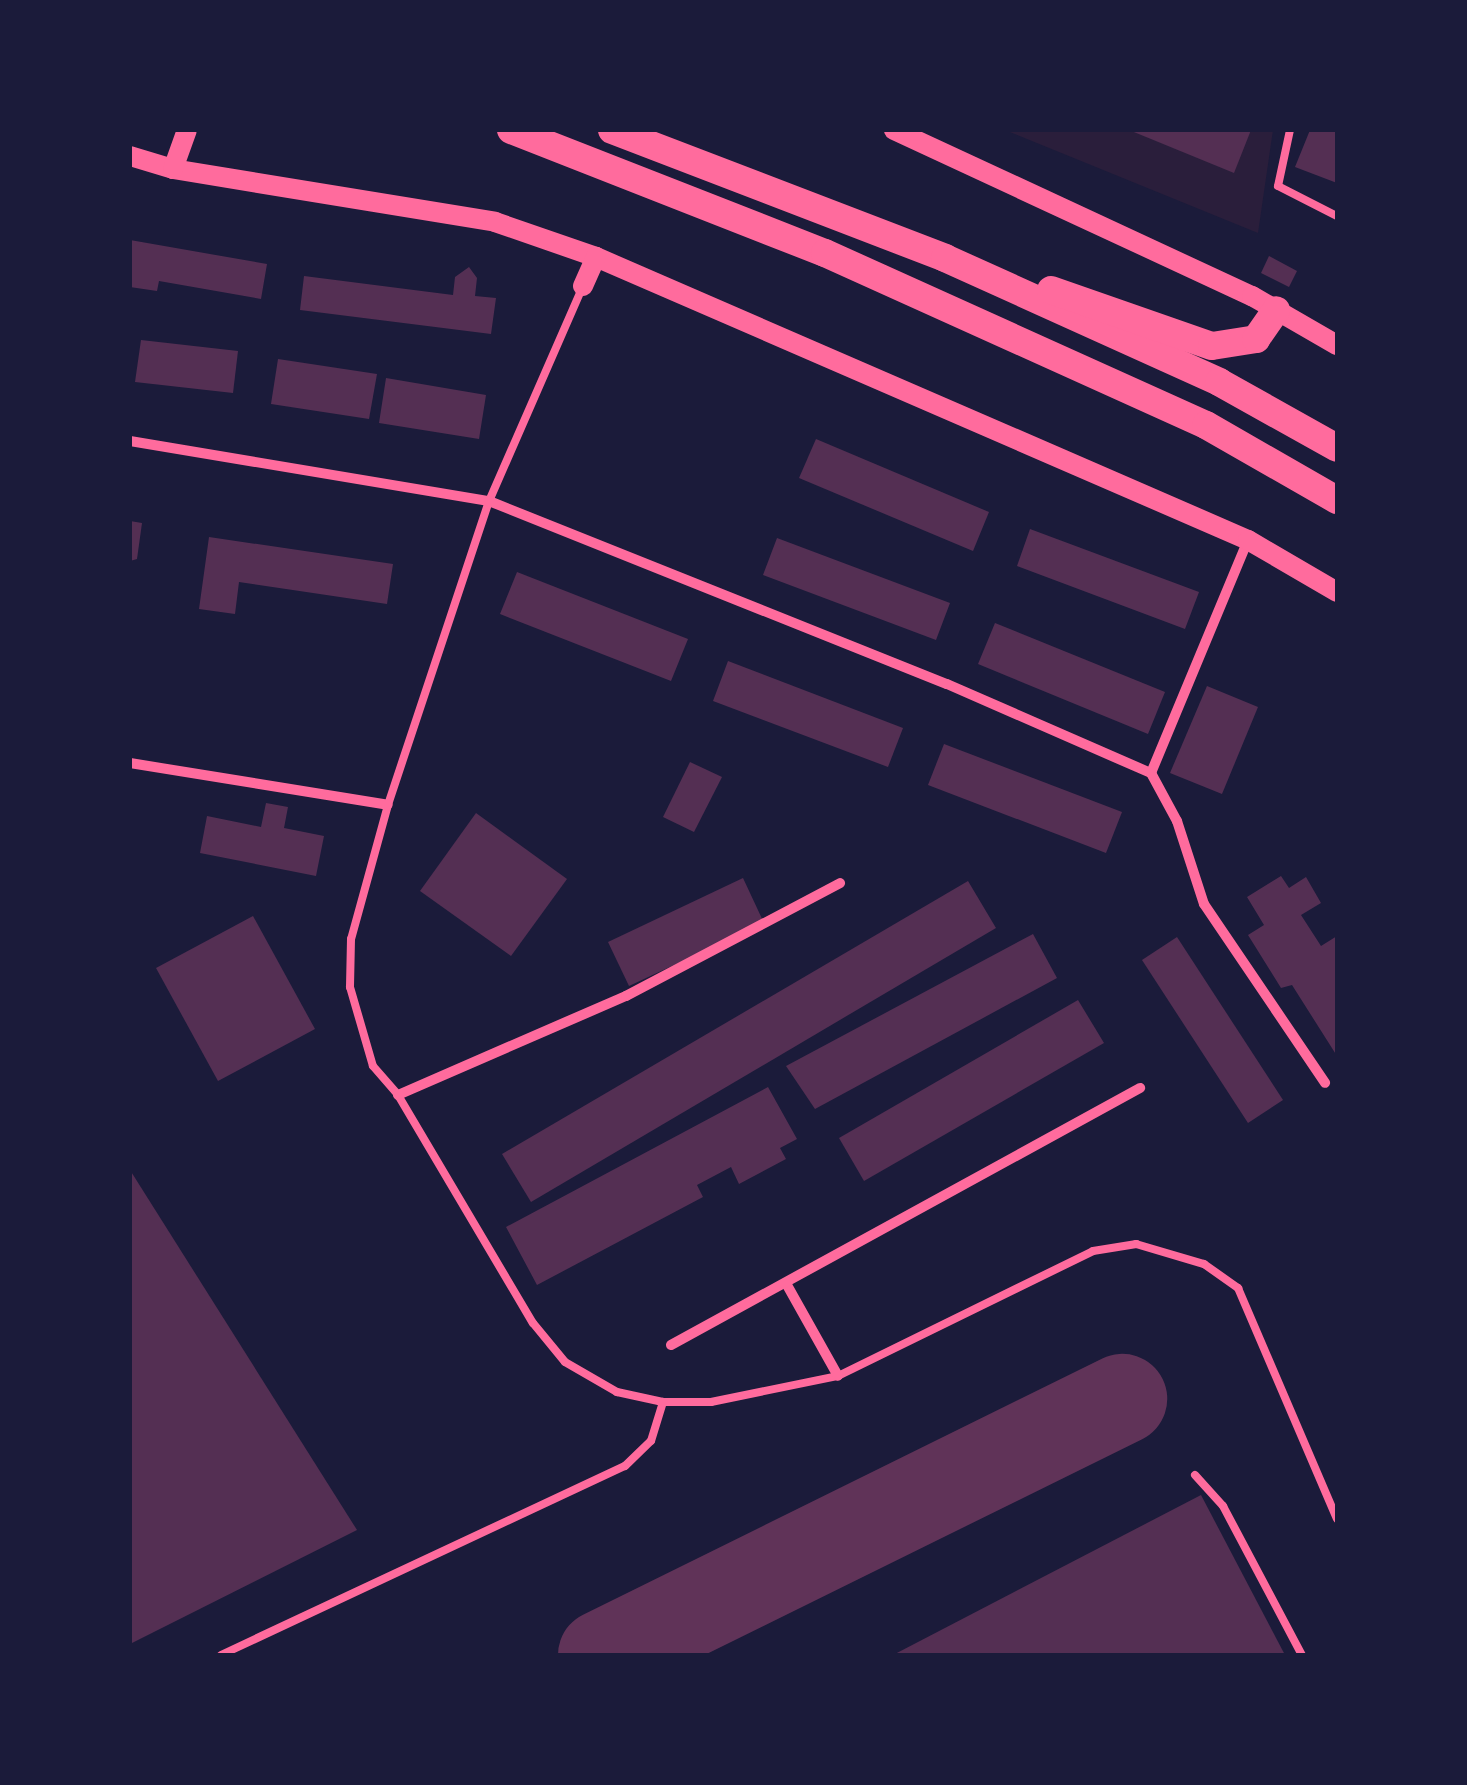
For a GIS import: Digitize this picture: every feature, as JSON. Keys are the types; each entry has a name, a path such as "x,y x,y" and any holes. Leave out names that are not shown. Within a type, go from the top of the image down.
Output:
{"highway":[{"path":"511,130 825,253 1206,425 1337,500"},
{"path":"612,130 945,258 1212,346 1256,339 1276,310"},
{"path":"945,258 1220,382 1337,448"}],"main road":[{"path":"173,169 186,130"},
{"path":"894,130 1276,310 1337,345"},
{"path":"130,156 173,169 477,218 596,257 1248,540 1337,592"},
{"path":"583,286 596,257"}],"street":[{"path":"130,441 489,501 947,684 1151,774 1177,821 1204,904 1325,1084"},
{"path":"1151,774 1248,540"},
{"path":"130,763 388,806"},
{"path":"398,1095 626,996 840,882"},
{"path":"672,1345 1140,1088"},
{"path":"787,1284 838,1376"}],"lane":[{"path":"1290,132 1278,186 1337,216"},
{"path":"583,286 489,501 388,806 351,939 350,987 373,1066 398,1095 533,1323 564,1362 617,1392 663,1402 711,1402 838,1376 1093,1251 1136,1244 1204,1264 1238,1288 1337,1519"},
{"path":"221,1655 625,1466 651,1441 663,1402"},
{"path":"1194,1475 1223,1506 1302,1655"}],"shaded area":[{"path":"1005,130 1273,130 1258,233"}],"building":[{"path":"1129,130 1251,130 1234,173"},
{"path":"1310,130 1337,130 1337,183 1295,167"},
{"path":"130,240 267,264 261,299 159,281 157,291 130,287"},
{"path":"1269,256 1297,271 1289,287 1261,273"},
{"path":"469,267 477,278 475,296 496,298 491,334 300,310 304,276 453,295 455,277"},
{"path":"141,340 238,351 233,393 135,382"},
{"path":"278,359 377,374 369,419 271,404"},
{"path":"386,378 486,395 479,439 379,423"},
{"path":"816,439 989,512 973,551 799,478"},
{"path":"130,521 142,523 137,559 130,561"},
{"path":"1030,529 1199,592 1185,629 1017,566"},
{"path":"209,537 393,564 387,604 239,582 235,614 199,609"},
{"path":"777,538 950,603 936,640 763,575"},
{"path":"517,572 688,639 671,681 500,614"},
{"path":"995,623 1165,692 1148,734 978,664"},
{"path":"728,661 903,728 888,767 713,701"},
{"path":"1207,686 1258,707 1222,794 1170,773"},
{"path":"944,744 1122,812 1106,853 928,785"},
{"path":"690,762 722,777 694,832 663,817"},
{"path":"266,803 288,807 284,828 324,836 316,876 200,853 207,816 261,827"},
{"path":"476,813 567,879 511,956 420,891"},
{"path":"1281,876 1289,888 1306,877 1321,903 1301,915 1321,946 1337,936 1337,1056 1292,985 1281,988 1248,935 1264,925 1247,897"},
{"path":"743,878 764,923 629,986 608,942"},
{"path":"968,881 996,928 531,1202 502,1154"},
{"path":"253,916 315,1029 218,1081 156,968"},
{"path":"1033,934 1057,978 815,1109 786,1066"},
{"path":"1177,937 1283,1100 1248,1123 1142,960"},
{"path":"1078,1000 1104,1043 864,1181 839,1138"},
{"path":"768,1087 797,1139 780,1148 786,1159 739,1184 731,1167 697,1185 703,1197 537,1285 506,1227"},
{"path":"130,1170 357,1530 130,1644"},
{"path":"1201,1495 1285,1655 893,1655"}],"taxiway":[{"path":"603,1655 1122,1399"}]}
